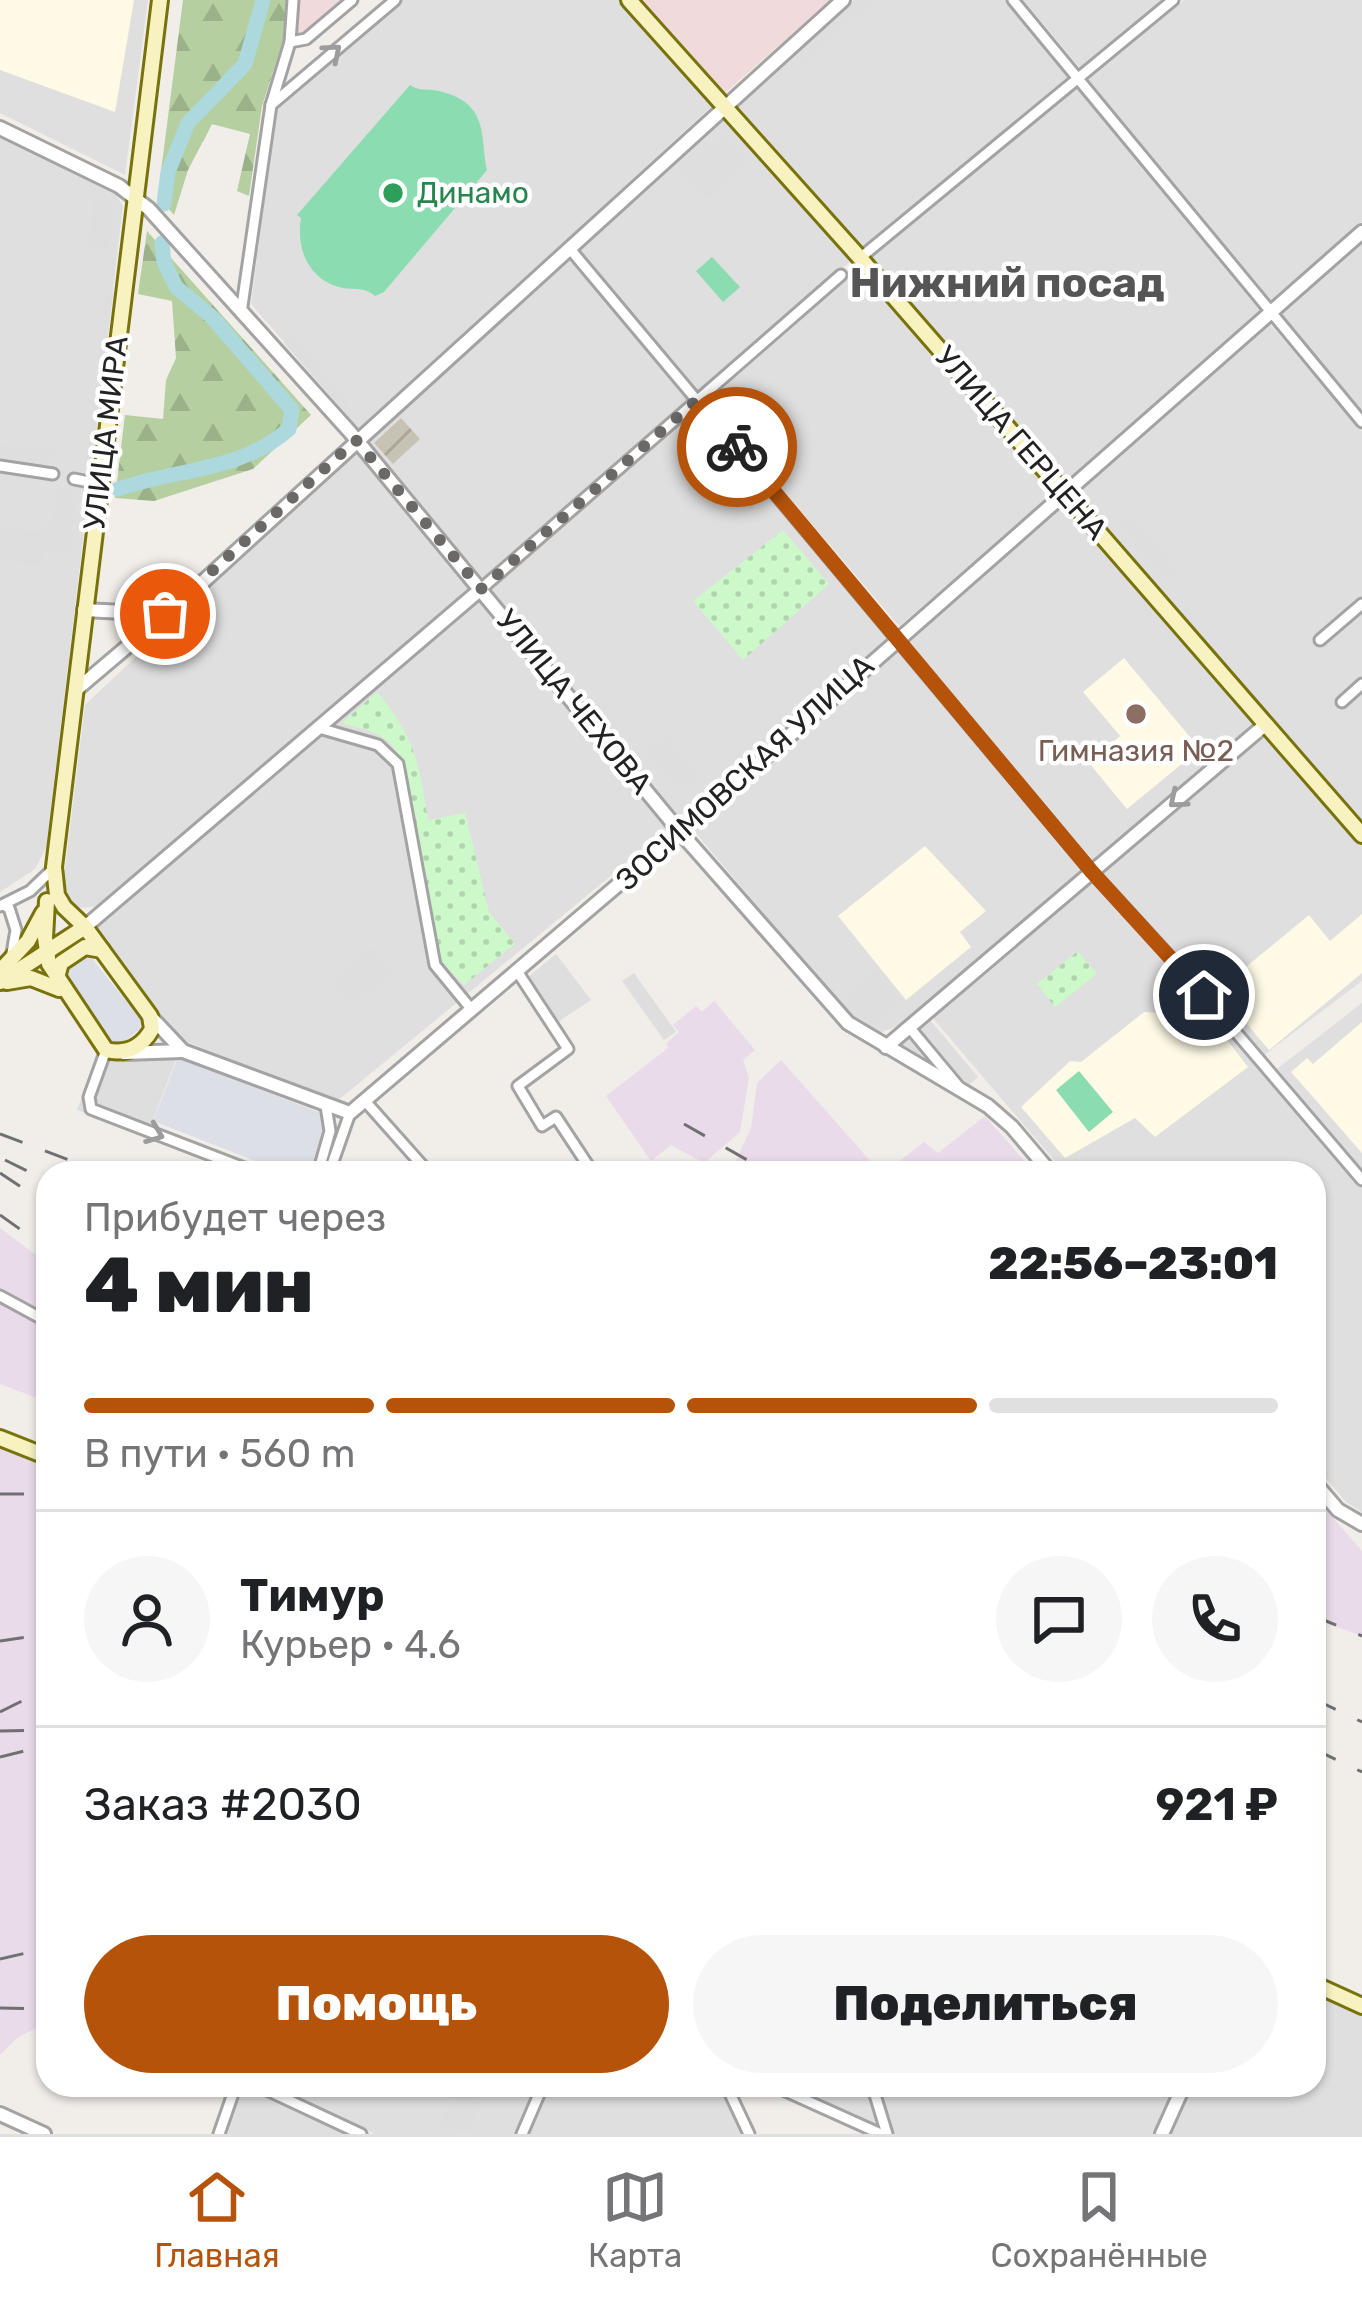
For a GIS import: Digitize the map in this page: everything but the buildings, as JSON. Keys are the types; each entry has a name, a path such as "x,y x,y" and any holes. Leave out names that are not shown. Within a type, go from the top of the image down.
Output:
{"main road":[{"name":"УЛИЦА МИРА","path":"55,876 160,0"},
{"name":"УЛИЦА ГЕРЦЕНА","path":"629,0 1362,836"},
{"path":"5,966 28,941 55,876"},
{"path":"47,901 46,951 68,996 110,1049 149,1035 150,1016 85,927 64,907 55,876"},
{"path":"46,951 54,930 55,876"},
{"path":"0,984 85,927"},
{"path":"57,980 61,963 85,946 101,950"},
{"path":"0,984 42,979 68,996"},
{"path":"0,1438 36,1452"},
{"path":"1326,1990 1362,2006"}],"street":[{"path":"241,313 271,105 290,42 293,0"},
{"path":"290,42 306,39 352,0"},
{"path":"271,105 395,0"},
{"path":"76,691 843,0"},
{"path":"1013,0 1362,422"},
{"path":"860,258 1173,0"},
{"name":"УЛИЦА ЧЕХОВА","path":"0,128 135,196 154,213 356,440 680,832 848,1023 962,1091 1012,1127 1041,1161"},
{"name":"ЗОСИМОВСКАЯ УЛИЦА","path":"350,1113 680,832 1362,232"},
{"path":"570,248 1092,872 1362,1180"},
{"path":"85,927 841,275"},
{"path":"0,466 52,474"},
{"path":"74,479 100,484"},
{"path":"1320,640 1362,604"},
{"path":"85,610 165,614"},
{"path":"1342,702 1362,684"},
{"path":"886,1047 1266,724"},
{"path":"319,728 378,745 398,764 435,965 472,1010"},
{"path":"1,906 55,876"},
{"path":"1,906 12,912 16,923 5,966"},
{"path":"517,971 568,1048 518,1086 542,1126 556,1117 585,1161"},
{"path":"150,1016 182,1051"},
{"path":"909,1027 962,1091"},
{"path":"226,1161 91,1108 89,1097 110,1049 182,1051 350,1113 333,1161"},
{"path":"365,1101 418,1161"},
{"path":"321,1161 330,1131 326,1106"},
{"path":"0,1296 36,1316"},
{"path":"1326,1496 1338,1510 1362,1524"},
{"path":"219,2134 232,2097"},
{"path":"282,2097 361,2134"},
{"path":"522,2134 538,2097"},
{"path":"732,2097 749,2134"},
{"path":"799,2097 884,2134"},
{"path":"875,2097 884,2134"},
{"path":"1162,2134 1179,2097"},
{"path":"0,2114 44,2134"}],"shaded area":[{"path":"0,0 148,0 125,175 0,113"},
{"path":"0,0 134,0 115,112 0,70"},
{"path":"299,0 350,0 307,37 301,37 297,32"},
{"path":"398,0 621,0 714,104 360,430 251,304 277,103"},
{"path":"642,0 830,0 725,93"},
{"path":"854,0 1005,0 1069,77 863,248 737,105"},
{"path":"856,0 873,0 803,63 795,54"},
{"path":"1023,0 1164,0 1081,69"},
{"path":"1184,0 1362,0 1362,222 1267,303 1088,80"},
{"path":"1077,88 1260,311 1067,484 870,259"},
{"path":"724,116 850,262 697,392 577,251"},
{"path":"725,135 745,158 744,165 707,198 679,167 707,142 712,146"},
{"path":"0,136 115,193 123,206 46,848 35,869 0,892"},
{"path":"94,195 113,206 108,248 89,245"},
{"path":"1362,242 1362,414 1278,315"},
{"path":"570,259 688,399 482,578 366,441"},
{"path":"860,266 1056,493 899,626 707,401"},
{"path":"107,292 113,293 92,465 86,464"},
{"path":"1268,322 1362,432 1362,826 1075,494"},
{"path":"295,334 349,406 350,418 284,343"},
{"path":"697,409 893,636 678,817 488,589"},
{"path":"401,418 420,439 393,464 374,443"},
{"path":"0,445 55,451 41,479 0,475"},
{"path":"355,450 470,588 95,907 76,908 67,898 64,877 85,705"},
{"path":"56,489 73,491 76,502 69,552 45,552 39,566 0,560 0,528 34,532 47,527"},
{"path":"1065,502 1260,725 1094,866 906,638"},
{"path":"1131,516 1178,573 1167,581 1121,525"},
{"path":"478,600 669,828 336,1102 185,1041 170,1028 96,926"},
{"path":"900,648 1084,869 902,1024 882,1032 862,1026 846,1011 694,831"},
{"name":"Гимназия №2","path":"1124,658 1200,749 1127,809 1089,763 1120,736 1083,692"},
{"path":"1264,730 1362,845 1362,981 1264,1055 1098,871"},
{"path":"665,737 698,775 680,790 647,752"},
{"path":"925,846 986,911 960,932 971,947 906,1000 838,916"},
{"path":"1093,880 1190,986 1362,1189 1362,1512 1346,1502 1326,1478 1326,1161 1055,1161 931,1016"},
{"path":"1362,914 1362,973 1269,1050 1218,990 1309,915 1330,941"},
{"path":"372,948 392,972 352,1005 332,981"},
{"path":"556,954 591,1000 558,1022 527,978"},
{"path":"90,956 141,1020 140,1029 122,1043 114,1044 63,976"},
{"path":"876,970 901,1000 870,1025 844,997"},
{"path":"634,973 676,1032 664,1040 622,981"},
{"path":"1189,990 1248,1067 1155,1137 1135,1118 1065,1158 1021,1107 1070,1061 1081,1062 1144,1012 1161,1013"},
{"path":"714,1001 755,1050 743,1060 749,1078 740,1132 706,1161 671,1145 651,1161 606,1096 668,1048 666,1044 679,1032 673,1025 696,1006 702,1012"},
{"path":"1362,1003 1362,1170 1277,1069"},
{"path":"930,1020 978,1077 968,1086 894,1047"},
{"path":"1362,1022 1362,1153 1291,1072 1307,1058 1313,1064"},
{"path":"99,1050 177,1057 150,1127 141,1125 138,1133 77,1110"},
{"path":"178,1057 326,1115 316,1161 255,1161 153,1121"},
{"path":"781,1060 870,1161 736,1161 751,1128 757,1083"},
{"path":"985,1116 1024,1161 899,1161 924,1142 938,1153"},
{"path":"0,1228 36,1255 36,1398 0,1384"},
{"path":"0,1445 36,1459 36,2028 0,2055"},
{"path":"1326,1510 1362,1551 1362,1636 1326,1623"},
{"path":"1326,1998 1362,2014 1362,2134 1168,2134 1185,2097 1326,2097"},
{"path":"238,2097 278,2097 358,2134 227,2134"},
{"path":"296,2097 533,2097 517,2134 375,2134"},
{"path":"453,2097 482,2102 467,2134 441,2123"},
{"path":"545,2097 731,2097 745,2134 528,2134"},
{"path":"813,2097 1173,2097 1156,2134 895,2134"}],"green space":[{"path":"183,0 287,0 285,34 262,106 249,196 237,191 250,134 212,124 188,170 174,215 160,199 160,179"},
{"name":"Динамо","path":"410,85 455,96 467,104 480,123 487,170 384,292 375,296 328,283 306,261 297,215"},
{"path":"147,231 311,415 253,469 154,501 115,498 125,415 163,419 166,380 176,358 172,301 138,294"},
{"path":"712,257 740,287 723,302 696,271"},
{"path":"783,530 829,584 743,660 693,601"},
{"path":"377,692 413,751 428,820 465,813 489,912 515,944 464,985 440,961 407,772 395,749 382,737 342,723"},
{"path":"1078,951 1097,974 1055,1007 1037,984"},
{"path":"1079,1071 1113,1112 1089,1132 1056,1090"}],"waterway":[{"path":"164,204 168,172 188,123 245,64 263,0"},
{"path":"118,489 250,454 289,429 292,410 212,317 176,287 164,262 162,243"}],"railway":[{"path":"684,1124 749,1161"},
{"path":"0,1134 72,1161"},
{"path":"5,1160 36,1175"},
{"path":"0,1173 36,1197"},
{"path":"0,1215 36,1240"},
{"path":"0,1494 36,1494"},
{"path":"1326,1621 1362,1636"},
{"path":"0,1641 36,1636"},
{"path":"0,1712 36,1694"},
{"path":"1326,1705 1362,1722"},
{"path":"0,1731 36,1730"},
{"path":"0,1757 36,1748"},
{"path":"1326,1755 1362,1772"},
{"path":"0,1959 36,1951"},
{"path":"0,2008 36,2009"}],"way so far":[{"path":"165,614 356,440 481,589 697,400 737,447"}],"place":[{"name":"Динамо","path":"393,193"},
{"name":"Гимназия №2","path":"1136,714"}],"district":[{"name":"Нижний посад","path":"1007,282"}],"route":[{"path":"737,447 1092,872 1204,995"}]}
